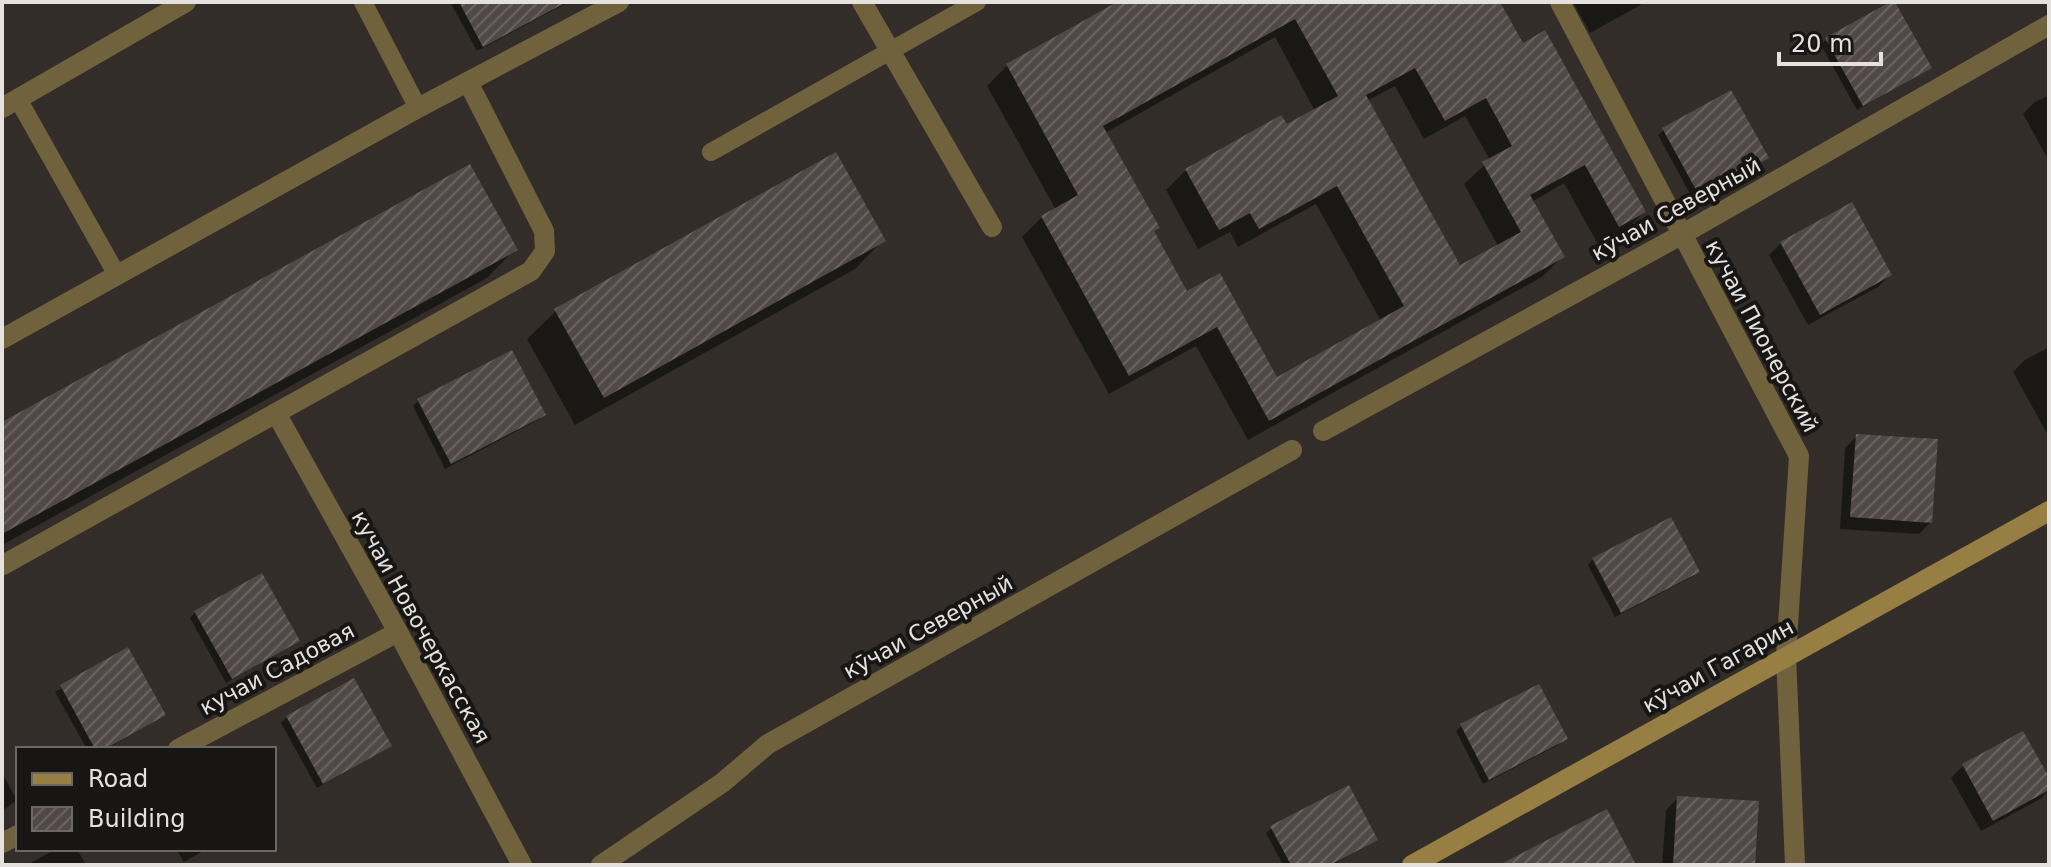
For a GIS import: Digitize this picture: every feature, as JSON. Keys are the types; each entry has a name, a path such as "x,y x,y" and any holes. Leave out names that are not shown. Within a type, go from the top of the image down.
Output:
{"main road":[{"name":"кӯчаи Гагарин","path":"1412,865 2049,511"}],"street":[{"path":"10,104 186,2"},
{"path":"2,339 418,108 619,2"},
{"path":"862,2 992,227"},
{"name":"кучаи Пионерский","path":"1560,2 1799,456 1786,656 1795,865"},
{"name":"кӯчаи Северный","path":"1323,431 1681,235 2049,25"},
{"path":"3,565 531,271 545,251 544,231 468,82"},
{"name":"кучаи Новочеркасская","path":"276,413 398,632 522,865"},
{"name":"кӯчаи Северный","path":"601,865 722,783 768,744 1292,450"},
{"name":"кучаи Садовая","path":"182,747 398,632"}],"lane":[{"path":"363,2 418,108"},
{"path":"711,152 977,2"},
{"path":"10,104 117,275"}],"building":[{"path":"459,2 567,2 483,47"},
{"path":"1117,2 1500,2 1523,43 1545,30 1646,212 1619,227 1585,165 1530,195 1565,257 1269,421 1217,327 1129,376 1041,216 1078,195 1006,64","holes":["1295,19 1338,96 1287,124 1281,115 1185,169 1219,230 1250,213 1259,229 1337,186 1404,306 1277,377 1220,273 1187,291 1154,231 1160,228 1103,126","1415,68 1445,121 1486,98 1512,146 1482,162 1521,232 1460,265 1366,95"]},
{"path":"1895,2 1932,68 1863,106 1825,38"},
{"path":"1731,90 1769,158 1700,197 1662,128"},
{"path":"836,152 886,241 604,398 554,309"},
{"path":"470,164 518,250 2,534 2,422"},
{"path":"1852,202 1892,275 1820,315 1780,242"},
{"path":"512,350 546,415 451,464 417,399"},
{"path":"1856,434 1938,439 1932,523 1850,517"},
{"path":"1671,517 1700,572 1621,613 1592,558"},
{"path":"262,573 300,641 232,679 194,611"},
{"path":"128,647 166,715 109,747 94,747 60,685"},
{"path":"354,678 392,746 323,784 286,716"},
{"path":"1539,684 1568,739 1489,780 1460,724"},
{"path":"2023,731 2049,777 2049,790 1993,821 1962,764"},
{"path":"1349,785 1378,840 1330,865 1291,865 1270,826"},
{"path":"1677,796 1759,801 1755,865 1673,865"},
{"path":"1607,809 1636,865 1499,865"}]}
